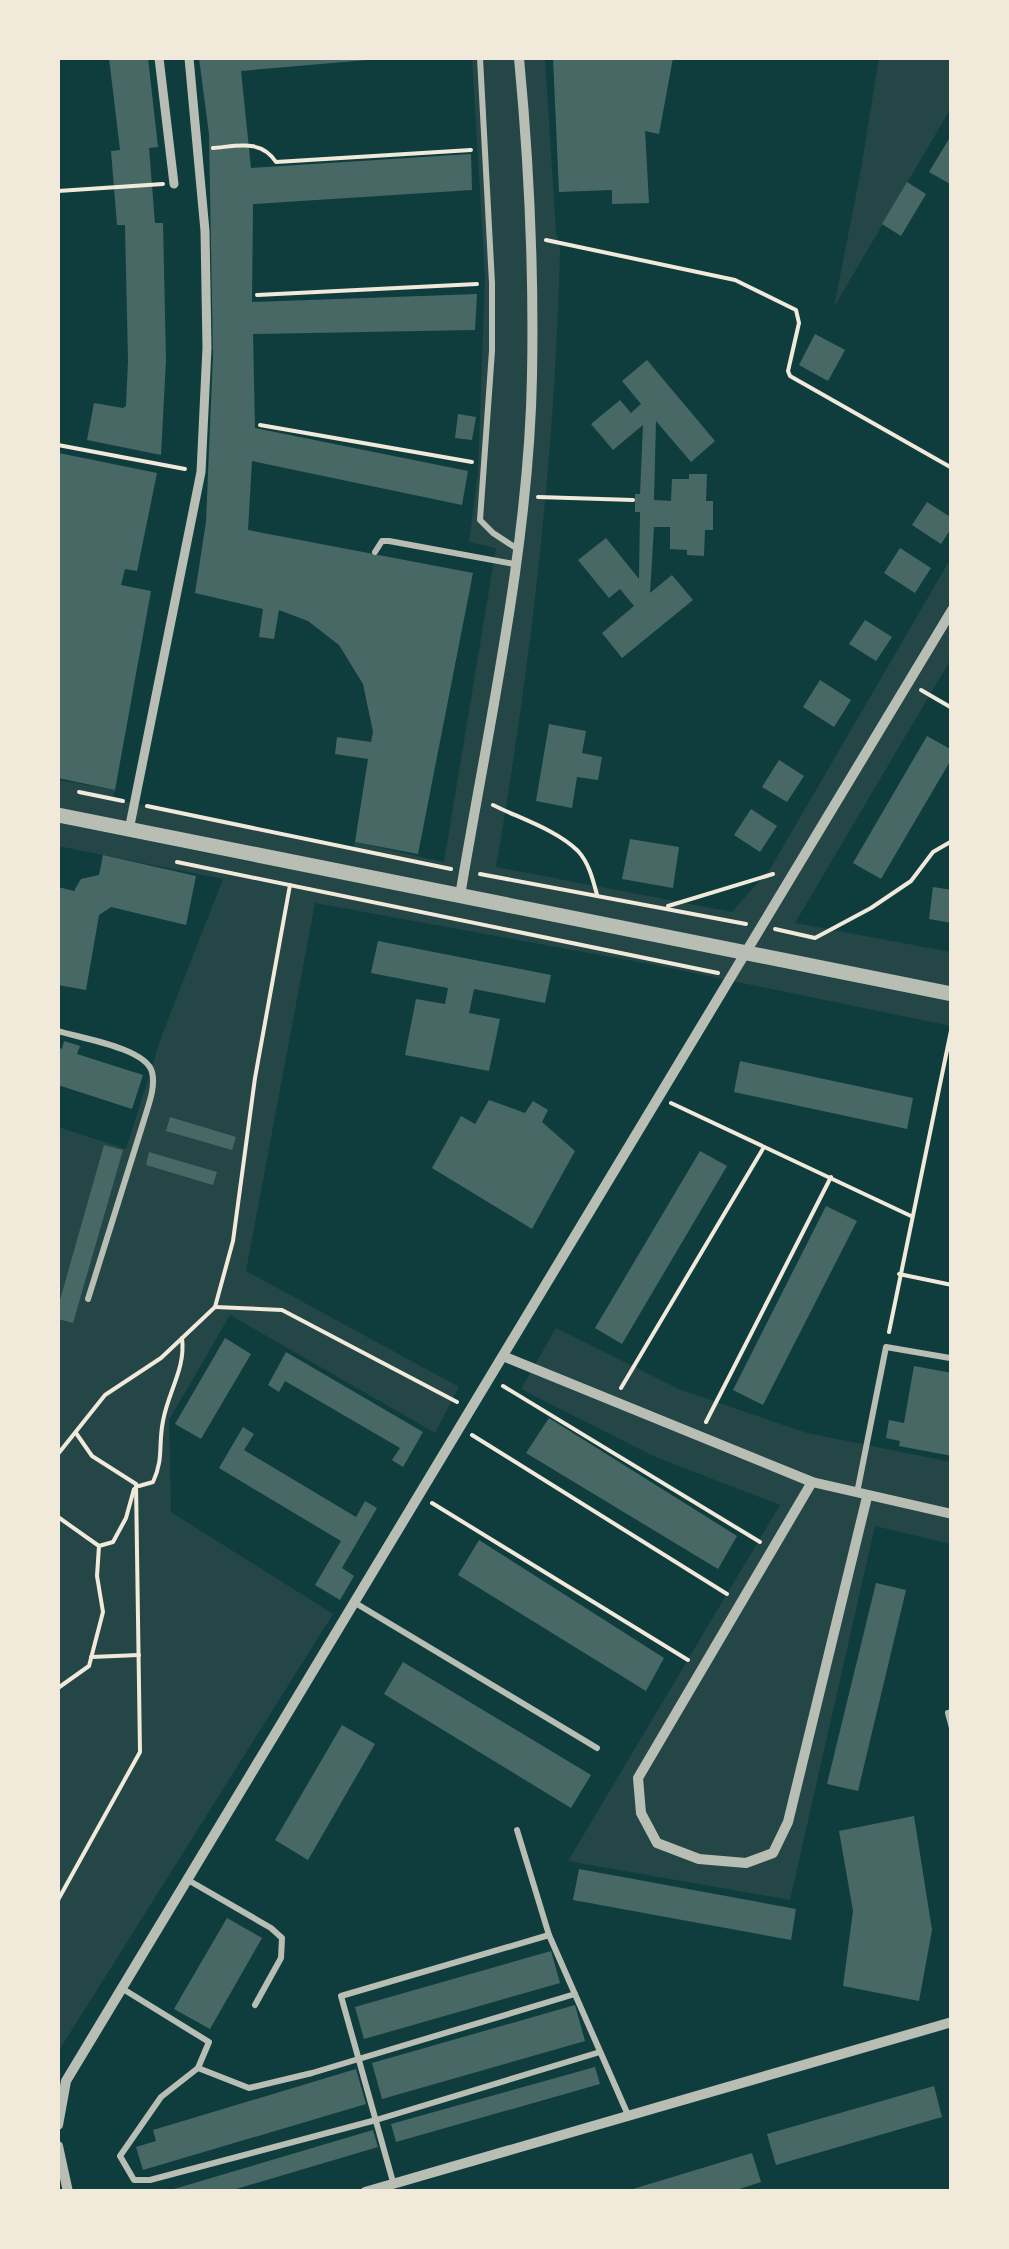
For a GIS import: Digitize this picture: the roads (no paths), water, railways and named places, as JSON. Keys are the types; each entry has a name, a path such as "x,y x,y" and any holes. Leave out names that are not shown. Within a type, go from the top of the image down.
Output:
{"street":[{"path":"159,58 174,184"},
{"path":"129,830 201,472 207,348 205,232 188,58"},
{"path":"460,896 514,564 532,378 525,124 519,58"},
{"path":"58,2125 66,2081 357,1604 952,610"},
{"path":"58,816 952,994"},
{"path":"503,1356 812,1482 952,1514"},
{"path":"812,1482 638,1778 641,1814 658,1843 699,1860 746,1864 772,1853 788,1822 862,1495"},
{"path":"365,2192 952,2022"},
{"path":"58,2146 68,2192"}],"lane":[{"path":"480,58 492,283 486,465 480,520 516,548"},
{"path":"375,552 382,541 390,541 514,564"},
{"path":"58,1031 140,1054 152,1071 144,1120 88,1299"},
{"path":"862,1495 886,1347 950,1358"},
{"path":"357,1604 597,1748"},
{"path":"952,1712 948,1712 952,1728"},
{"path":"517,1830 549,1936 628,2116"},
{"path":"188,1880 282,1938 281,1958 255,2005"},
{"path":"393,2182 341,1996 549,1936"},
{"path":"122,1988 209,2042 198,2068 162,2097 120,2156 134,2180 150,2180 376,2120 600,2052"},
{"path":"198,2068 249,2088 312,2073 358,2056 575,1994"}]}
